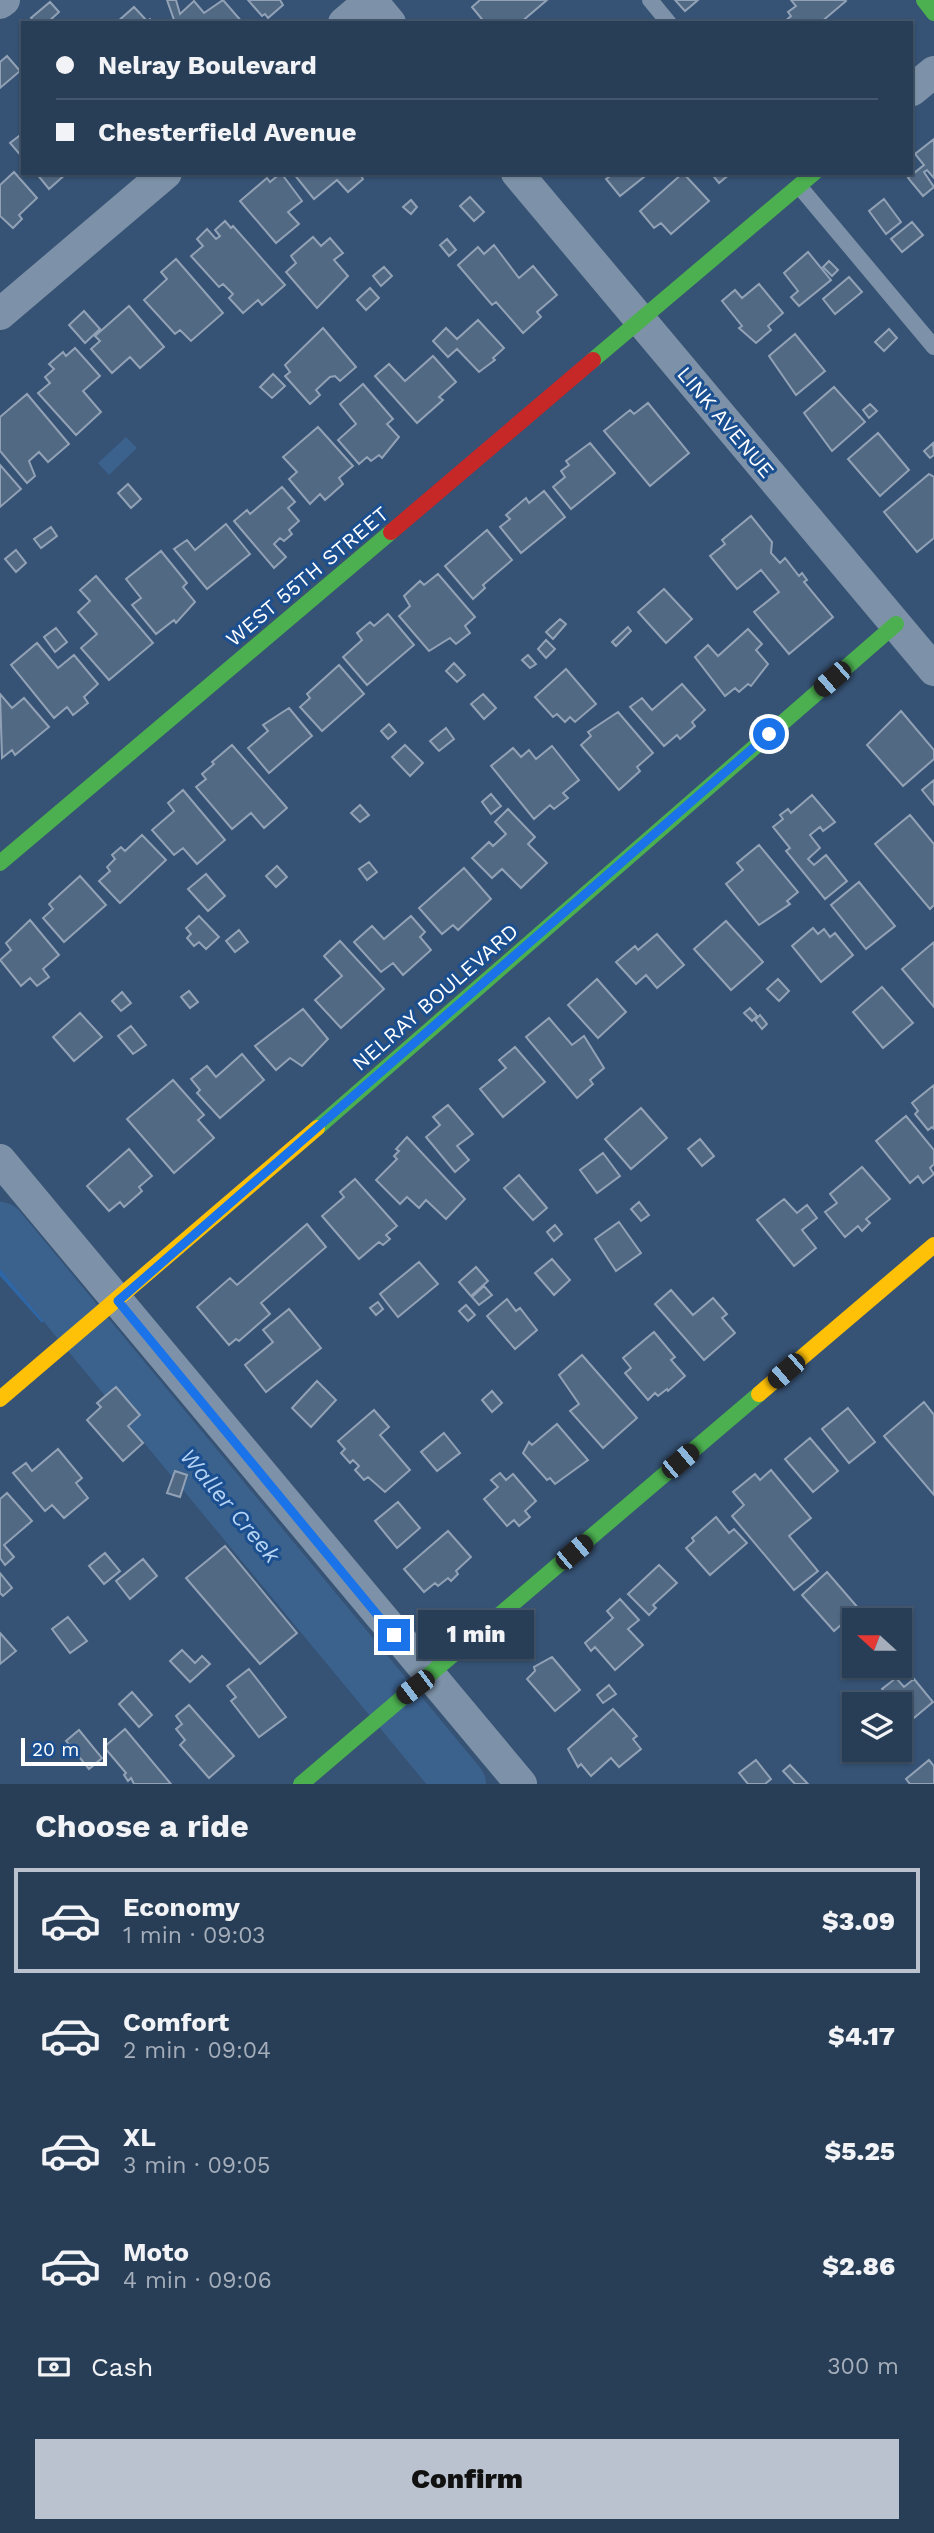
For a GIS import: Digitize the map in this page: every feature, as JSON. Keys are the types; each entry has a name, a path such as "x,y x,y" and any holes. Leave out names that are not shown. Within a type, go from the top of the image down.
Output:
{"street":[{"path":"346,21 371,0 388,21"},
{"path":"923,0 934,13"},
{"path":"913,89 934,72"},
{"path":"0,314 164,175"},
{"name":"LINK AVENUE","path":"519,175 934,670"},
{"name":"WEST 55TH STREET","path":"0,863 640,320 794,180"},
{"name":"NELRAY BOULEVARD","path":"0,1399 118,1301 896,624"},
{"path":"0,1160 521,1784"},
{"path":"302,1784 934,1245"}],"lane":[{"path":"650,0 667,21"},
{"path":"794,180 934,346"}],"shaded area":[{"path":"126,437 137,448 109,475 98,463"},
{"path":"0,1201 77,1293 42,1323 0,1276"}],"building":[{"path":"167,0 176,0 180,14 194,1 204,13 223,0 241,21 173,21"},
{"path":"248,0 280,0 283,5 268,18 265,14 262,16"},
{"path":"480,0 547,0 522,21 483,21 472,7"},
{"path":"675,0 698,0 685,11"},
{"path":"791,0 846,1 822,21 785,21 791,16 788,12 796,6"},
{"path":"50,2 59,12 49,21 33,21 31,18"},
{"path":"134,7 147,21 118,21"},
{"path":"7,56 20,71 0,88 0,62"},
{"path":"21,135 21,156 10,143"},
{"path":"934,139 934,178 927,170 924,172 934,187 923,196 908,178 924,165 915,154"},
{"path":"14,172 37,198 19,215 22,219 13,228 0,216 0,185"},
{"path":"38,175 65,175 49,189"},
{"path":"282,175 302,201 288,212 299,224 276,243 240,201 267,178 270,182"},
{"path":"295,175 360,175 363,179 348,192 337,180 314,199"},
{"path":"608,175 646,175 620,196 606,179 609,177"},
{"path":"681,175 685,175 709,201 671,234 661,223 654,228 640,211"},
{"path":"713,175 729,175 719,183"},
{"path":"470,197 484,212 474,221 460,206"},
{"path":"884,199 901,222 886,234 869,211"},
{"path":"411,200 417,207 411,214 403,207"},
{"path":"225,221 231,228 233,226 285,285 262,305 258,300 243,313 229,298 233,294 223,284 219,287 191,256 203,246 197,239 207,229 216,239 220,236 215,230"},
{"path":"912,222 923,235 902,252 891,239"},
{"path":"313,237 321,246 330,238 343,253 334,260 348,276 317,308 286,272 296,263 291,256"},
{"path":"447,239 456,250 449,256 440,245"},
{"path":"494,245 519,278 533,266 557,295 537,312 541,317 523,333 496,302 492,305 458,265 478,247 484,254"},
{"path":"808,252 831,280 799,306 791,297 798,291 784,273"},
{"path":"176,259 223,313 191,341 180,330 175,334 144,300 167,279 161,272"},
{"path":"829,261 838,270 832,276 823,267"},
{"path":"384,267 392,276 381,286 373,276"},
{"path":"849,277 862,292 835,314 823,299"},
{"path":"759,284 783,313 768,326 771,330 756,343 739,328 742,326 722,301 735,290 742,298"},
{"path":"370,288 379,298 366,310 357,300"},
{"path":"129,306 164,347 140,368 130,357 112,373 91,349 100,341 95,336"},
{"path":"84,311 100,329 85,343 69,325"},
{"path":"478,320 504,348 493,358 495,360 479,372 457,349 448,357 433,341 446,328 457,339"},
{"path":"323,328 356,367 340,381 335,376 330,377 316,390 320,395 310,404 285,376 290,372 285,365"},
{"path":"889,329 897,338 884,351 875,342"},
{"path":"795,334 825,371 796,395 769,356"},
{"path":"75,348 100,376 83,391 101,412 76,435 38,393 50,383 45,377 54,369 49,364 63,352 66,356"},
{"path":"433,356 456,382 439,397 443,400 417,423 375,376 389,364 405,381"},
{"path":"273,374 285,386 272,398 260,387"},
{"path":"363,384 393,419 387,424 399,437 382,458 379,455 371,461 367,457 359,464 338,440 356,424 340,404"},
{"path":"834,387 865,422 832,451 804,413"},
{"path":"27,394 69,444 48,462 39,452 29,461 35,476 27,483 0,451 0,417"},
{"path":"648,403 689,453 650,486 604,431 630,410 634,414"},
{"path":"870,404 877,411 869,418 863,410"},
{"path":"318,427 353,466 339,478 343,484 325,500 320,494 310,504 289,479 297,472 283,457"},
{"path":"878,433 909,470 880,496 848,459"},
{"path":"590,443 615,473 571,509 553,487 565,477 561,471 569,465 566,461"},
{"path":"933,443 934,455 930,458 924,451"},
{"path":"0,465 21,489 0,507"},
{"path":"929,474 934,477 934,538 917,552 884,512"},
{"path":"128,484 141,499 131,508 118,493"},
{"path":"282,487 295,502 288,508 299,521 289,530 292,534 284,541 280,538 274,544 286,557 274,568 234,521 247,510 250,514"},
{"path":"544,491 565,517 521,553 500,527 510,519 506,515 526,498 529,503"},
{"path":"751,516 772,542 771,553 780,563 785,558 799,576 802,573 807,580 804,582 833,617 789,654 754,612 779,592 761,570 737,589 710,556 725,544 722,540"},
{"path":"226,524 250,554 207,589 174,549 187,540 195,550"},
{"path":"51,527 57,536 41,548 34,539"},
{"path":"487,530 512,560 483,585 485,588 473,599 445,566"},
{"path":"16,550 26,563 16,572 5,559"},
{"path":"161,551 187,583 183,587 195,602 176,623 174,620 156,634 132,605 141,598 126,579"},
{"path":"438,574 475,617 465,626 470,633 456,644 450,638 429,651 399,616 410,606 404,596 420,581 424,585"},
{"path":"96,576 153,643 109,680 81,648 97,634 78,612 90,601 80,590"},
{"path":"664,589 692,619 666,643 638,612"},
{"path":"388,614 414,645 367,685 343,657 362,640 357,633 370,622 374,626"},
{"path":"560,619 566,624 553,639 546,632"},
{"path":"628,627 631,631 616,646 612,642"},
{"path":"56,628 67,642 55,652 44,637"},
{"path":"748,629 762,644 756,650 768,664 751,686 748,684 739,692 735,688 725,696 695,657 708,645 718,656"},
{"path":"546,640 555,649 546,658 538,649"},
{"path":"37,643 58,668 74,655 98,684 84,697 88,703 73,715 67,707 54,718 11,665"},
{"path":"528,655 536,664 530,668 522,660"},
{"path":"454,663 465,675 457,682 446,671"},
{"path":"339,665 364,694 322,731 300,707 310,698 307,694"},
{"path":"566,669 596,704 575,722 570,717 565,722 557,714 553,717 535,697"},
{"path":"682,684 705,710 692,722 695,726 680,739 677,735 664,746 630,707 642,698 652,710"},
{"path":"0,694 12,708 24,698 49,727 15,755 12,750 2,758"},
{"path":"483,694 496,708 484,719 471,704"},
{"path":"289,708 312,736 269,773 248,748 268,731 263,725"},
{"path":"901,711 934,750 934,759 903,786 867,745"},
{"path":"618,712 653,753 637,767 640,771 619,790 581,745 591,736 588,732"},
{"path":"389,724 396,732 388,739 381,731"},
{"path":"446,728 454,739 439,751 430,741"},
{"path":"232,745 287,808 264,828 251,813 232,829 196,787 206,779 202,774 214,764 212,762"},
{"path":"405,745 423,763 410,776 392,757"},
{"path":"552,746 579,780 563,793 568,798 554,809 550,805 534,819 491,766 513,748 521,757 529,750 536,759"},
{"path":"934,780 934,805 922,790"},
{"path":"183,790 225,840 197,864 183,848 174,855 152,830 174,811 168,803"},
{"path":"491,794 501,806 491,814 482,802"},
{"path":"812,795 835,822 823,831 820,827 810,835 820,848 808,859 814,865 826,855 847,881 825,899 786,851 790,848 773,827 783,819 780,815 788,809 791,813"},
{"path":"360,805 369,815 360,822 351,813"},
{"path":"508,809 535,837 528,844 547,863 521,888 502,869 492,878 472,858 489,842 493,846 506,834 495,822"},
{"path":"910,815 934,844 934,905 930,909 875,844"},
{"path":"142,835 166,860 120,903 99,881 110,871 107,867 115,859 112,855 121,847 125,851"},
{"path":"759,845 798,892 787,901 790,904 759,925 726,884 743,870 737,863"},
{"path":"369,862 377,872 367,880 359,869"},
{"path":"277,866 287,877 276,887 266,876"},
{"path":"464,868 491,899 458,930 453,925 442,934 419,908"},
{"path":"206,874 225,896 208,911 188,889"},
{"path":"80,876 106,905 64,942 43,918 53,909 49,904"},
{"path":"859,882 895,926 866,949 831,905"},
{"path":"199,916 219,937 206,949 199,942 194,946 187,938 191,934 186,928"},
{"path":"411,916 425,932 420,937 431,950 403,975 393,963 381,972 354,942 372,926 384,939"},
{"path":"30,920 59,955 43,969 49,977 37,986 30,978 21,986 0,960 11,950 6,943"},
{"path":"726,921 763,962 731,990 694,949"},
{"path":"813,928 818,934 824,929 830,937 835,933 853,955 821,982 792,946"},
{"path":"239,930 248,942 235,952 226,941"},
{"path":"657,934 684,965 657,988 646,975 636,984 616,962 635,946 638,950"},
{"path":"340,941 384,989 341,1028 315,1000 342,976 324,956"},
{"path":"934,942 934,1007 902,969"},
{"path":"597,979 626,1012 598,1038 568,1005"},
{"path":"778,979 789,991 779,1001 767,989"},
{"path":"882,987 913,1023 883,1048 853,1012"},
{"path":"189,991 198,1002 190,1008 181,997"},
{"path":"122,992 131,1003 121,1011 112,1001"},
{"path":"750,1008 757,1016 752,1021 744,1013"},
{"path":"303,1009 328,1039 302,1066 290,1058 276,1070 255,1046"},
{"path":"80,1013 102,1037 74,1061 53,1037"},
{"path":"760,1015 767,1024 762,1029 755,1020"},
{"path":"549,1018 572,1045 584,1036 604,1068 590,1080 593,1084 577,1098 526,1037"},
{"path":"131,1026 146,1045 133,1054 118,1036"},
{"path":"515,1047 545,1082 503,1117 480,1089 506,1068 499,1060"},
{"path":"242,1054 264,1080 220,1118 197,1093 200,1090 191,1079 207,1066 216,1077"},
{"path":"173,1080 204,1115 198,1120 214,1138 174,1173 127,1119"},
{"path":"934,1085 934,1129 932,1127 928,1130 915,1114 918,1111 912,1103"},
{"path":"448,1105 473,1134 457,1146 469,1160 455,1172 426,1137 440,1125 433,1117"},
{"path":"641,1108 667,1138 631,1169 605,1139"},
{"path":"906,1116 934,1150 934,1164 930,1168 934,1174 923,1183 918,1176 910,1183 876,1141"},
{"path":"407,1137 465,1199 446,1219 426,1200 419,1208 407,1197 400,1204 376,1180 397,1159 394,1156 399,1151 396,1149"},
{"path":"700,1139 714,1156 702,1166 688,1149"},
{"path":"129,1149 152,1176 139,1187 142,1191 124,1207 120,1202 109,1211 87,1186"},
{"path":"603,1153 620,1176 597,1193 580,1170"},
{"path":"862,1167 890,1199 866,1219 870,1223 862,1231 858,1226 845,1237 825,1212 837,1203 830,1194"},
{"path":"519,1175 547,1208 533,1220 504,1188"},
{"path":"355,1179 397,1226 386,1235 390,1239 383,1245 379,1242 359,1259 322,1216 344,1197 340,1192"},
{"path":"784,1199 797,1213 807,1205 817,1218 802,1230 816,1248 794,1266 757,1220"},
{"path":"639,1202 649,1215 641,1221 631,1209"},
{"path":"619,1222 641,1253 616,1271 595,1239"},
{"path":"307,1224 326,1247 261,1303 270,1314 239,1341 236,1339 229,1345 197,1307 230,1278 237,1285"},
{"path":"555,1225 562,1234 554,1241 547,1232"},
{"path":"552,1259 570,1280 554,1295 535,1273"},
{"path":"419,1262 438,1284 398,1317 380,1294"},
{"path":"476,1267 488,1281 471,1296 459,1282"},
{"path":"484,1286 492,1295 479,1305 472,1297"},
{"path":"671,1290 693,1315 713,1298 727,1314 722,1318 735,1333 704,1360 655,1304"},
{"path":"507,1299 516,1311 520,1308 537,1330 515,1349 487,1316"},
{"path":"378,1302 383,1309 376,1315 370,1308"},
{"path":"466,1305 475,1315 468,1321 459,1311"},
{"path":"289,1309 321,1348 266,1392 245,1365 273,1342 263,1330"},
{"path":"654,1332 675,1357 671,1360 685,1376 668,1391 667,1389 658,1396 655,1393 648,1400 625,1373 631,1368 623,1358"},
{"path":"582,1355 637,1418 603,1448 570,1411 579,1404 559,1375"},
{"path":"317,1381 336,1400 311,1427 292,1408"},
{"path":"116,1387 140,1415 128,1426 143,1443 123,1461 87,1420 101,1407 97,1403"},
{"path":"492,1391 502,1403 492,1412 482,1400"},
{"path":"924,1402 934,1415 934,1495 884,1436"},
{"path":"848,1408 875,1442 849,1463 822,1429"},
{"path":"374,1410 389,1427 380,1435 410,1470 385,1492 368,1477 364,1480 355,1470 359,1466 353,1460 350,1463 341,1453 345,1449 338,1441"},
{"path":"557,1424 588,1460 555,1484 550,1478 547,1480 523,1453 529,1442 532,1445"},
{"path":"444,1433 460,1453 437,1471 421,1452"},
{"path":"810,1438 838,1471 813,1492 785,1459"},
{"path":"58,1449 82,1478 76,1483 88,1498 64,1518 52,1505 45,1511 13,1473 26,1463 32,1471"},
{"path":"771,1470 811,1518 789,1536 818,1571 794,1590 732,1516 744,1505 733,1492 755,1474 760,1480"},
{"path":"175,1471 187,1475 180,1497 167,1493"},
{"path":"500,1473 506,1480 513,1474 536,1501 525,1511 530,1517 519,1526 514,1520 507,1526 484,1499 498,1487 491,1480"},
{"path":"7,1493 32,1521 4,1545 14,1557 5,1565 0,1558 0,1499"},
{"path":"398,1502 420,1528 397,1548 375,1521"},
{"path":"716,1517 729,1533 734,1529 747,1543 710,1575 686,1548 694,1541 692,1538"},
{"path":"448,1531 471,1557 456,1571 458,1574 451,1581 448,1578 438,1586 435,1583 424,1592 404,1569"},
{"path":"225,1546 297,1633 260,1664 186,1578"},
{"path":"105,1553 120,1571 104,1584 89,1566"},
{"path":"143,1559 157,1576 130,1599 116,1581"},
{"path":"659,1565 677,1583 653,1605 656,1608 649,1615 628,1594"},
{"path":"827,1572 858,1608 842,1608 842,1624 834,1631 802,1595"},
{"path":"0,1573 12,1588 3,1596 0,1593"},
{"path":"620,1599 639,1620 628,1629 643,1645 615,1670 595,1647 591,1651 585,1643 613,1618 607,1611"},
{"path":"68,1617 87,1641 70,1653 52,1629"},
{"path":"0,1633 16,1651 0,1664"},
{"path":"182,1650 195,1663 202,1656 210,1664 190,1682 170,1661"},
{"path":"552,1657 580,1690 555,1711 527,1679 535,1671 534,1667"},
{"path":"249,1669 286,1717 259,1737 231,1701 236,1697 227,1686"},
{"path":"896,1678 904,1687 914,1679 933,1702 912,1720 912,1692 885,1692 882,1689"},
{"path":"609,1685 616,1694 603,1703 597,1695"},
{"path":"132,1692 152,1715 139,1727 119,1704"},
{"path":"189,1705 234,1756 209,1778 180,1745 185,1740 176,1729 182,1724 176,1716"},
{"path":"613,1709 637,1736 633,1739 641,1749 619,1767 611,1758 591,1776 581,1764 578,1767 568,1749"},
{"path":"125,1729 171,1784 134,1784 131,1778 128,1781 124,1775 126,1773 104,1747"},
{"path":"79,1730 102,1758 89,1769 66,1741"},
{"path":"756,1760 771,1779 765,1784 748,1784 739,1773"},
{"path":"929,1760 934,1766 934,1784 910,1784 906,1779"},
{"path":"790,1765 808,1784 795,1784 783,1771"}],"waterway":[{"name":"Waller Creek","path":"0,1228 460,1784"}],"traffic: fast":[{"path":"924,0 934,13"},
{"path":"593,360 812,175"},
{"path":"0,863 391,532"},
{"path":"317,1128 896,624"},
{"path":"301,1784 759,1394"}],"traffic: slow":[{"path":"0,1399 317,1128"},
{"path":"759,1394 934,1245"}],"traffic: jam":[{"path":"391,532 593,360"}],"route":[{"path":"394,1635 118,1301 769,734"}]}
